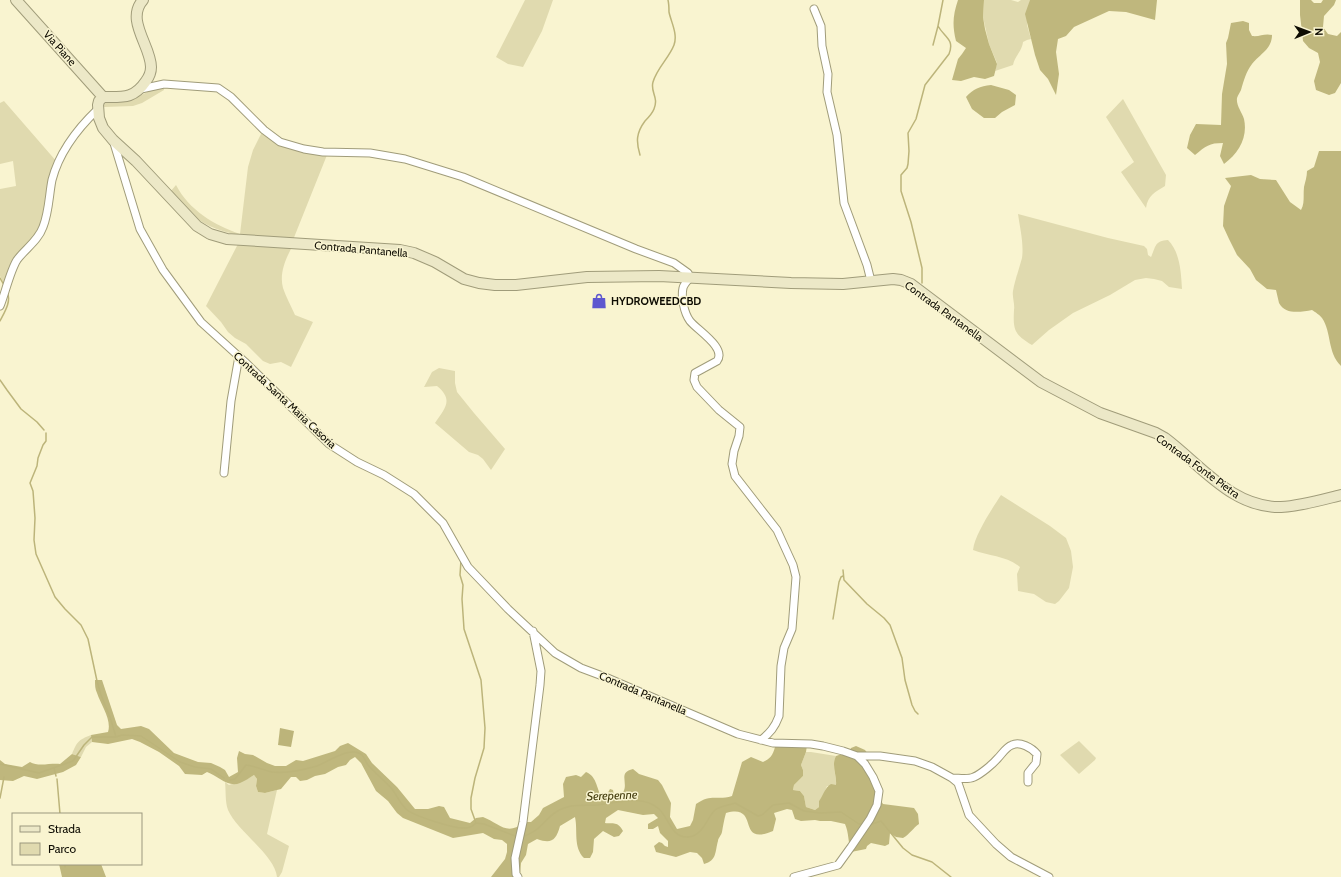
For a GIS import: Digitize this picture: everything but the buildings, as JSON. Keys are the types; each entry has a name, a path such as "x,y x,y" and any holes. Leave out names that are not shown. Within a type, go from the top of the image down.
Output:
{"street":[{"name":"Via Piane","path":"16,0 103,97"},
{"path":"141,89 149,77 151,68 151,63 137,22 139,4 143,0"},
{"path":"814,10 821,26 822,46 828,74 827,92 837,135 844,203 867,265 871,281"},
{"path":"0,306 16,262 43,229 55,170 75,134 88,118 98,109 99,101 103,97 123,97 131,95 141,89 164,84 218,88 231,97 264,130 280,142 304,149 323,152 370,153 405,159 463,177 636,250 674,263 688,273 690,278 683,287 685,310 689,320 715,345 720,355 717,361 695,373 694,380 697,387 719,410 740,427 740,436 734,451 732,464 735,476 778,530 796,577 792,630 784,648 781,666 779,716 776,724 762,740"},
{"name":"Contrada Pantanella","path":"98,109 99,118 103,128 113,140 136,161 197,226 210,234 226,239 400,250 414,253 435,262 464,279 495,285 516,285 587,277 659,276 835,284 893,279 901,280 911,284 1041,382"},
{"name":"Contrada Santa Maria Casoria","path":"113,140 140,229 163,270 201,322 239,356 329,444 357,462 384,475 414,494 443,523 468,568 532,631"},
{"path":"224,473 231,401 239,356"},
{"name":"Contrada Fonte Pietra","path":"1041,382 1100,413 1156,433 1165,438 1217,483 1247,501 1256,504 1279,507 1294,506 1341,495"},
{"path":"518,877 516,874 516,858 523,822 541,671 532,631"},
{"name":"Contrada Pantanella","path":"532,631 555,653 581,668 738,734 773,743 812,744 843,751 856,756"},
{"path":"952,778 973,778 997,760 1008,747 1011,745 1022,744 1037,754 1036,763 1028,773 1028,782"},
{"path":"856,756 880,756 915,761 932,767 952,778 958,783 969,815 996,844 1011,857 1049,877"},
{"path":"794,877 838,865 870,819 877,805 879,791 865,764 856,756"}],"green space":[{"path":"525,0 553,0 542,31 523,67 508,64 496,57"},
{"path":"984,0 1011,0 1018,2 1021,0 1030,0 1027,25 1031,39 1023,42 1013,65 995,71 997,63 989,44 983,17"},
{"path":"159,88 164,88 164,90 142,103 133,106 103,106 110,100 126,101"},
{"path":"1123,99 1166,175 1165,186 1150,197 1146,208 1121,172 1134,162 1106,117"},
{"path":"4,101 57,162 41,227 5,286 0,276 0,189 16,186 13,161 0,164 0,103"},
{"path":"262,132 327,155 293,240 255,237 230,233 207,225 196,218 170,192 176,185 181,194 203,216 240,234 248,167 253,150"},
{"path":"1018,214 1144,246 1147,249 1148,255 1151,257 1158,243 1168,240 1177,256 1182,289 1169,287 1162,281 1154,279 1146,278 1135,280 1110,295 1073,313 1049,330 1032,345 1021,338 1016,331 1014,322 1013,291 1022,258 1022,236"},
{"path":"239,242 293,245 283,271 283,288 295,315 313,322 291,367 281,362 270,364 263,361 246,344 228,332 206,306"},
{"path":"439,368 455,371 457,392 505,449 491,470 483,459 478,455 469,452 435,423 445,408 445,396 437,386 424,387 432,372"},
{"path":"1001,495 1066,538 1071,551 1073,567 1069,588 1055,604 1046,602 1034,594 1018,591 1017,574 1020,567 1015,563 1004,558 973,550 980,529"},
{"path":"91,735 92,742 86,747 81,757 72,754 78,742"},
{"path":"1079,741 1096,758 1079,774 1060,755"},
{"path":"806,752 836,756 834,767 836,786 827,786 819,801 819,807 815,810 806,807 804,796 800,791 793,790 794,785 803,776 801,765"},
{"path":"254,775 257,779 256,786 258,792 265,793 277,790 267,834 289,846 282,872 279,877 277,877 270,860 239,826 227,807 225,782 229,785"}],"shaded area":[{"path":"958,0 984,0 983,17 985,29 997,64 994,76 985,79 974,77 961,81 952,80 958,59 966,48 956,41 954,30 955,10"},
{"path":"1030,0 1157,0 1155,20 1126,12 1109,11 1074,27 1066,36 1058,39 1056,52 1059,74 1056,95 1048,79 1040,70 1035,55 1025,14"},
{"path":"1300,0 1311,0 1314,3 1321,3 1323,0 1336,0 1334,5 1324,16 1323,27 1328,34 1337,36 1341,32 1341,83 1335,93 1329,95 1316,90 1314,81 1320,62 1318,53 1309,48 1303,41"},
{"path":"1243,21 1249,23 1249,30 1252,36 1267,34 1272,35 1268,48 1250,67 1237,97 1237,104 1244,119 1245,132 1238,150 1224,164 1220,156 1223,143 1208,146 1195,155 1187,148 1190,135 1196,124 1221,125 1222,94 1227,64 1226,43 1231,23"},
{"path":"991,85 1009,90 1016,95 1015,105 1002,112 995,118 984,118 972,109 966,97 977,88"},
{"path":"1319,151 1341,151 1341,366 1331,349 1327,330 1321,317 1312,310 1294,312 1282,307 1279,303 1276,290 1267,289 1256,280 1250,269 1237,255 1223,226 1224,206 1231,186 1225,178 1251,175 1260,179 1276,180 1290,202 1301,210 1307,171 1314,167"},
{"path":"95,680 102,680 117,725 121,729 141,726 149,729 174,753 198,762 211,763 225,770 229,777 238,772 237,758 239,751 245,754 253,755 275,766 286,766 296,760 303,761 335,751 340,746 348,743 366,754 372,763 397,787 415,809 428,809 439,806 444,807 450,818 470,823 476,818 483,817 508,829 518,826 524,822 531,822 539,815 543,808 564,797 563,784 566,777 576,775 581,777 586,772 595,780 603,799 610,789 613,790 614,796 619,797 625,789 625,774 633,769 639,774 658,780 662,785 671,803 670,817 677,829 690,826 693,820 696,804 710,798 732,796 742,762 751,757 763,762 769,758 775,747 779,745 807,745 801,765 803,776 794,785 793,790 800,791 804,796 806,807 815,810 819,807 819,801 827,787 831,784 836,785 834,763 836,756 842,754 847,756 851,748 856,746 865,750 868,754 862,758 873,771 878,780 878,796 883,804 914,808 918,814 919,824 903,838 896,837 890,833 889,844 885,846 871,843 866,849 851,852 845,824 831,821 801,821 795,819 792,810 787,809 774,813 776,819 773,831 755,834 751,830 743,814 737,812 726,813 715,855 711,861 704,864 702,858 697,853 690,852 676,857 656,852 654,846 659,842 668,847 668,841 660,833 658,826 653,829 648,829 648,824 658,818 654,814 643,815 618,810 606,818 605,823 617,824 623,831 619,836 614,837 603,831 594,839 593,852 590,858 584,858 578,849 575,817 560,826 557,835 552,840 546,841 537,839 528,844 526,855 521,863 519,877 491,877 505,859 507,844 502,840 494,839 483,833 453,838 403,818 388,801 376,791 361,763 355,757 346,765 307,780 300,781 296,777 291,777 281,789 265,793 258,792 256,786 257,779 254,775 242,782 231,784 207,772 202,775 185,774 179,766 159,752 132,739 108,744 92,742 91,735 108,732 109,727 109,723 96,690"},
{"path":"280,728 294,731 291,747 278,745"},
{"path":"72,754 81,757 76,765 63,772 37,779 24,776 13,781 0,780 0,760 5,764 22,767 30,762 40,765 60,764"},
{"path":"59,865 101,865 106,877 62,877"}],"waterway":[{"path":"640,155 637,142 638,134 642,125 654,109 656,101 652,86 653,82 657,72 672,50 675,41 675,32 669,12 668,0"},
{"path":"922,283 922,268 911,222 901,191 901,175 907,168 908,164 908,133 916,119 925,85 949,54 951,45 950,41 938,26 943,0"},
{"path":"933,45 938,26"},
{"path":"0,278 4,285"},
{"path":"0,321 9,299 7,292"},
{"path":"0,380 21,409 44,430"},
{"path":"46,433 46,441 38,458 37,466 30,483 33,491 35,518 34,540 36,554 55,597 81,625 88,639 97,681 116,737"},
{"path":"461,560 460,575 463,585 462,599 464,629 481,680 485,728 484,748 471,798 471,809 476,823"},
{"path":"843,570 844,580 890,625 902,658 905,680 912,705 918,714"},
{"path":"833,619 839,582 843,576"},
{"name":"Serepenne","path":"0,764 39,773 73,761 84,745 92,737 116,737 122,735 141,736 180,762 195,767 211,769 224,778"},
{"name":"Serepenne","path":"230,780 235,779 246,765 272,772 289,772 317,766 340,755 357,752 362,755 368,765 392,789 402,804 410,812 434,822 460,828 467,828 476,823 484,824 515,836"},
{"path":"54,768 56,776"},
{"path":"0,798 4,777"},
{"path":"57,779 60,813"},
{"name":"Serepenne","path":"522,837 539,828 553,814 566,807 598,805 621,801 637,801 652,804 659,809 674,831 682,836 688,837 697,834 715,810 735,803 758,816 762,815 773,805 789,803 804,811 820,813 841,812 859,824 863,824"},
{"name":"Serepenne","path":"869,825 881,821 903,848 912,855 932,862 951,877"}],"place":[{"name":"HYDROWEEDCBD","path":"599,301"}]}
